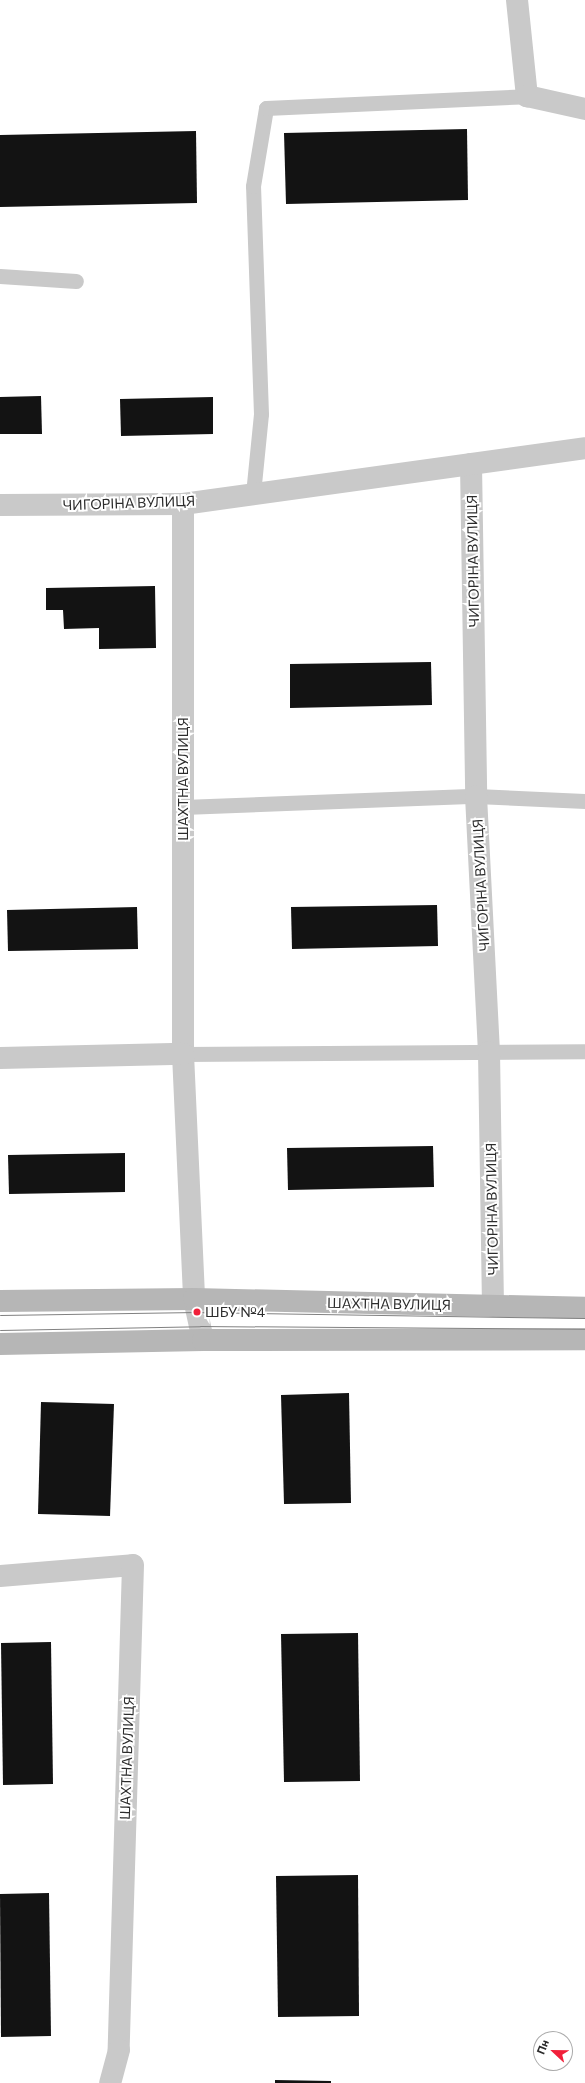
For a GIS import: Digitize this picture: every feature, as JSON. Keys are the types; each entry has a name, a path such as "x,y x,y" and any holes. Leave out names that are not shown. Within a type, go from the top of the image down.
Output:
{"main road":[{"name":"ШАХТНА ВУЛИЦЯ","path":"0,1301 194,1299 585,1308"},
{"path":"0,1344 203,1340 585,1339"}],"street":[{"path":"517,0 527,96 585,110"},
{"name":"ЧИГОРІНА ВУЛИЦЯ","path":"0,505 183,504 585,448"},
{"name":"ЧИГОРІНА ВУЛИЦЯ","path":"471,464 476,796 489,1052 493,1306"},
{"name":"ШАХТНА ВУЛИЦЯ","path":"183,504 183,1054 194,1299 203,1340"},
{"path":"0,1058 183,1054"},
{"name":"ШАХТНА ВУЛИЦЯ","path":"0,1576 133,1565 118,2050 110,2083"}],"lane":[{"path":"253,494 261,414 254,295 253,186 266,108 527,96"},
{"path":"0,276 76,281"},
{"path":"183,807 476,796 585,801"},
{"path":"183,1054 585,1051"}],"building":[{"path":"467,129 468,200 286,204 284,133"},
{"path":"196,131 197,203 0,207 0,135"},
{"path":"41,396 42,434 0,434 0,397"},
{"path":"213,397 213,434 121,436 120,399"},
{"path":"155,586 156,648 99,649 99,628 64,629 63,610 46,610 46,588"},
{"path":"431,662 432,705 290,708 290,664"},
{"path":"437,905 438,946 292,949 291,907"},
{"path":"137,907 138,949 8,951 7,910"},
{"path":"433,1146 434,1187 288,1190 287,1148"},
{"path":"125,1153 125,1192 9,1194 8,1155"},
{"path":"349,1393 351,1503 284,1504 281,1395"},
{"path":"41,1402 114,1404 110,1516 38,1514"},
{"path":"358,1633 360,1781 284,1782 281,1634"},
{"path":"51,1642 53,1784 3,1785 1,1643"},
{"path":"358,1875 359,2016 278,2017 276,1876"},
{"path":"49,1893 51,2036 1,2037 0,1894"},
{"path":"275,2080 331,2081 331,2083 275,2083"}],"tram line":[{"path":"0,1315 197,1312 585,1318"},
{"path":"0,1330 200,1326 585,1329"}],"place":[{"name":"ШБУ №4","path":"197,1312"}]}
